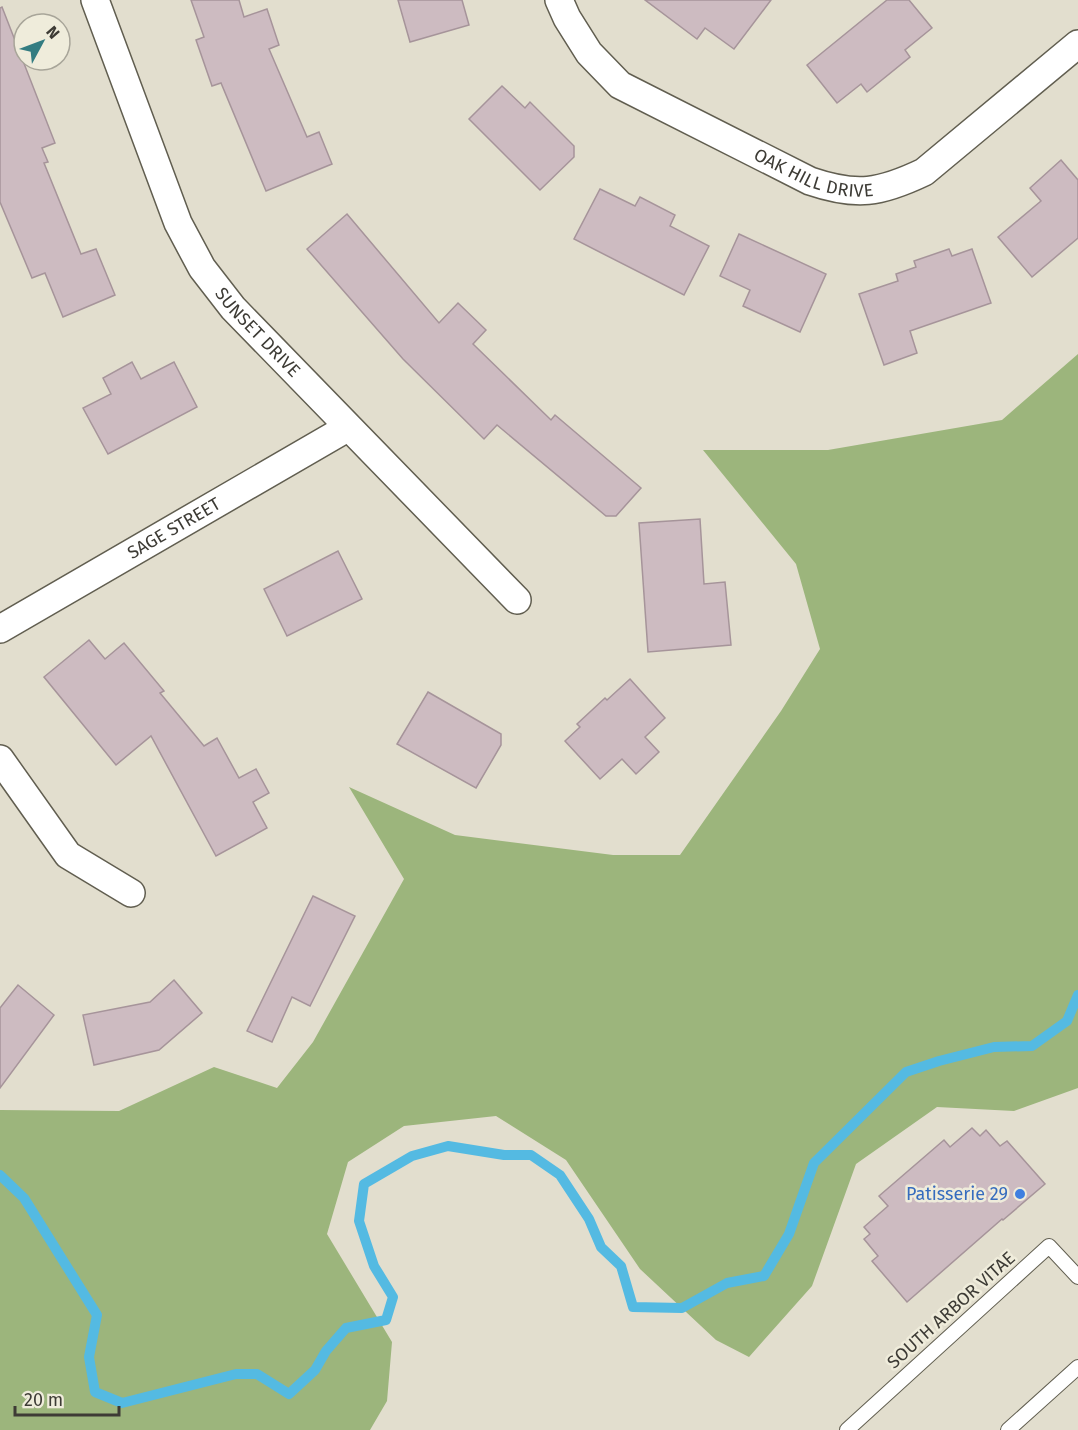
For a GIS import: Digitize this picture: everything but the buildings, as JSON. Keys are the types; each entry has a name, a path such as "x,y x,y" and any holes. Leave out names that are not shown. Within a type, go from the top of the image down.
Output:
{"street":[{"name":"SUNSET DRIVE","path":"95,0 178,223 202,268 233,308 347,428 517,600"},
{"name":"OAK HILL DRIVE","path":"559,0 567,18 589,53 620,85 810,182 835,190 866,192 896,186 924,172 1078,44"},
{"name":"SAGE STREET","path":"0,630 347,428"},
{"path":"0,759 68,855 131,893"}],"lane":[{"name":"SOUTH ARBOR VITAE","path":"847,1430 1049,1246 1078,1278"},
{"path":"1008,1430 1078,1367"}],"green space":[{"path":"1078,354 1078,1088 1014,1111 937,1107 856,1164 812,1286 749,1357 716,1340 640,1269 566,1160 496,1116 404,1126 348,1162 327,1234 392,1342 387,1401 370,1430 0,1430 0,1110 119,1111 214,1067 277,1088 313,1042 404,879 349,787 455,835 613,855 680,855 781,711 820,649 796,564 703,450 828,450 1002,420"}],"waterway":[{"path":"0,1175 24,1198 97,1315 89,1357 95,1392 122,1403 236,1374 257,1374 289,1394 315,1370 326,1351 346,1328 386,1320 393,1297 374,1266 359,1221 364,1184 412,1156 448,1146 504,1155 531,1155 560,1175 589,1219 601,1247 621,1266 633,1307 682,1308 727,1283 764,1276 789,1234 814,1163 906,1072 994,1047 1032,1046 1067,1021 1078,995"}],"place":[{"name":"Patisserie 29","path":"1020,1194"}]}
